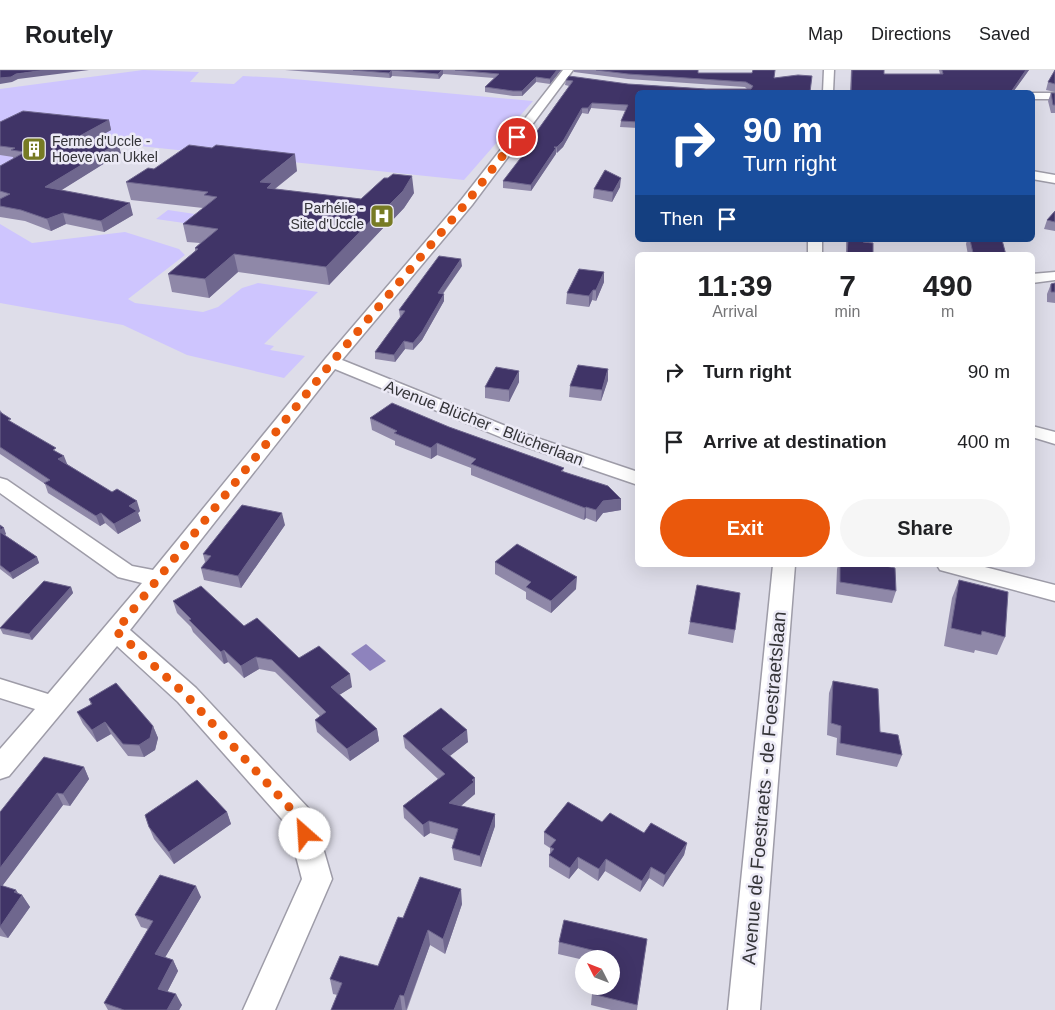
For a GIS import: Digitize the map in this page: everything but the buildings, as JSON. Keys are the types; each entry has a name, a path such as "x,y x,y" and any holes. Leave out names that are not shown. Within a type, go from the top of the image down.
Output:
{"street":[{"path":"828,90 829,70"},
{"path":"0,768 116,631 332,362 467,202 569,75"},
{"path":"1035,96 1055,96"},
{"path":"1035,176 1055,179"},
{"path":"1035,279 1055,276"},
{"name":"Avenue Blücher - Blücherlaan","path":"332,362 460,416 539,446 635,478"},
{"path":"1035,432 1055,438"},
{"path":"0,484 126,572 158,578"},
{"name":"Avenue de Foestraets - de Foestraetslaan","path":"744,1010 784,567"},
{"path":"956,567 1055,593"},
{"path":"116,631 187,696 301,820 317,879 259,1010"},
{"path":"0,688 53,705"}],"shaded area":[{"path":"143,70 199,72 190,82 234,84 243,76 283,78 533,101 464,180 111,143 0,209 0,89"},
{"path":"168,210 195,214 184,223 156,219"},
{"path":"0,224 32,243 125,232 179,249 185,255 128,299 135,303 203,312 218,307 242,288 258,283 318,292 264,344 274,346 270,350 305,356 284,378 187,355 123,325 0,303"},
{"path":"366,644 386,661 370,671 351,654"}],"place":[{"name":"Ferme d'Uccle - Hoeve van Ukkel","path":"34,149"},
{"name":"Parhélie - Site d'Uccle","path":"382,216"}],"route":[{"path":"305,834 301,820 187,696 116,631 332,362 467,202 517,137"}]}
